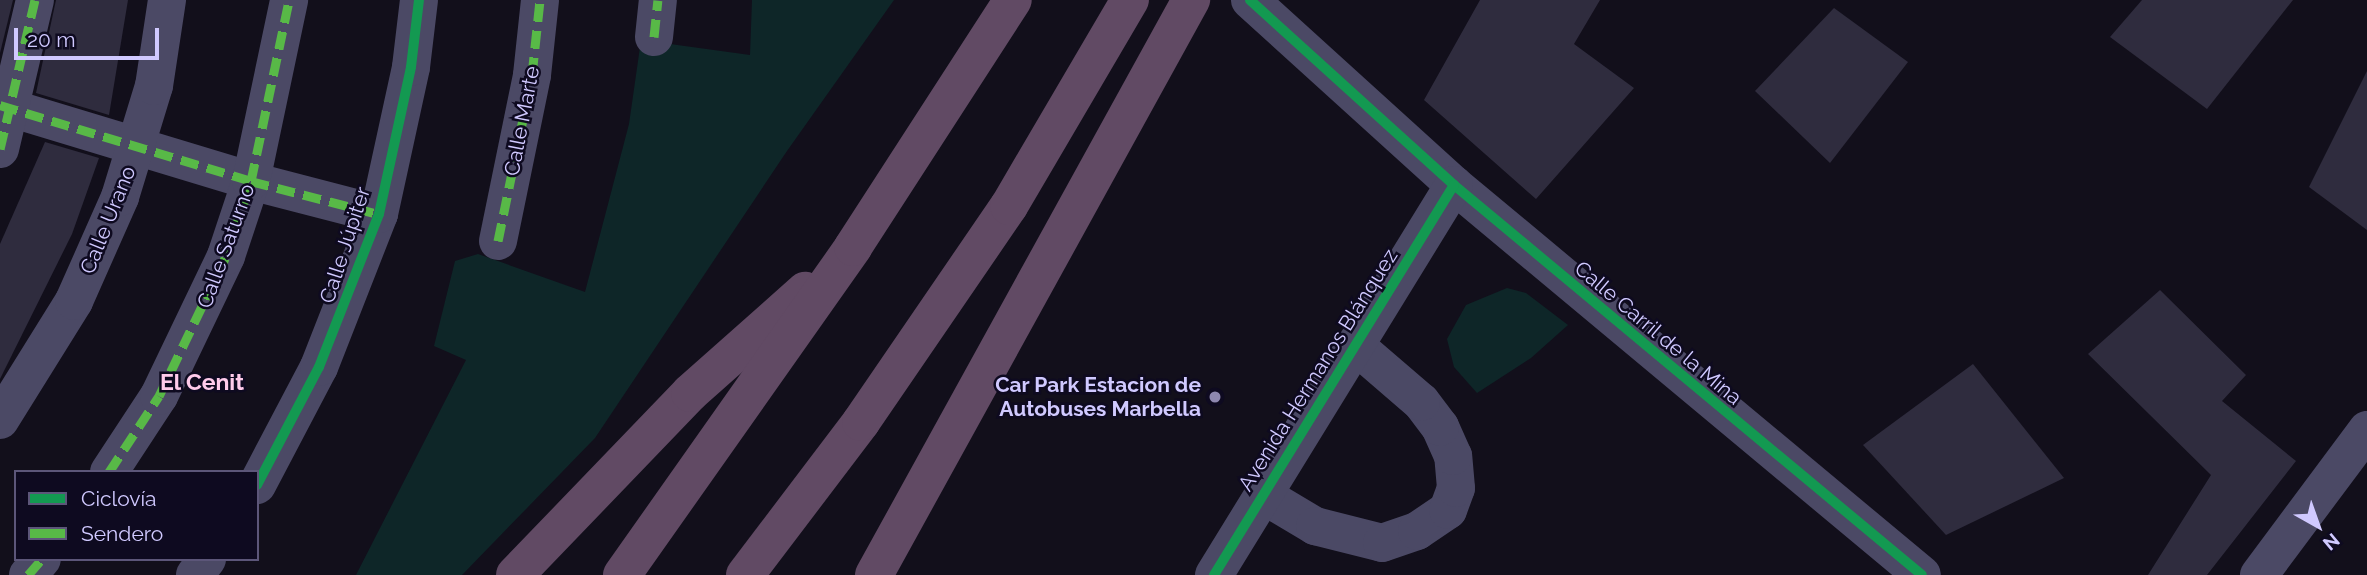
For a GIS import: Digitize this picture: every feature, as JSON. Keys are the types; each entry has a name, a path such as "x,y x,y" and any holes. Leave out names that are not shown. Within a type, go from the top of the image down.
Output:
{"highway":[{"path":"622,575 853,247 1013,0"},
{"path":"745,575 861,422 1009,206 1130,0"},
{"path":"874,575 1191,0"},
{"path":"515,575 690,393 853,247"}],"street":[{"path":"0,149 6,106 35,0"},
{"name":"Calle Urano","path":"0,420 43,358 99,250 138,144 154,86 167,0"},
{"name":"Calle Saturno","path":"110,470 159,396 194,330 226,257 251,181 289,0"},
{"name":"Calle Júpiter","path":"259,481 319,367 379,214 411,67 419,0"},
{"name":"Calle Marte","path":"498,241 532,75 540,0"},
{"name":"Calle Carril de la Mina","path":"1250,0 1454,185 1922,575"},
{"path":"6,106 138,144 251,181 379,214"},
{"name":"Avenida Hermanos Blánquez","path":"1214,575 1454,185"},
{"path":"1264,495 1315,526 1382,543 1417,531 1448,510 1456,488 1453,456 1440,427 1421,402 1356,346"},
{"path":"2259,575 2367,430"},
{"path":"28,575 40,561"}],"green space":[{"path":"752,0 894,0 787,151 595,438 462,575 356,575 466,360 434,346 455,261 478,254 585,292 629,124 641,40 750,55"},
{"path":"1507,288 1526,293 1568,325 1531,358 1477,393 1454,367 1447,339 1466,305"}],"building":[{"path":"0,0 13,0 0,53"},
{"path":"56,0 128,0 109,115 36,93"},
{"path":"1480,0 1600,0 1574,44 1634,88 1536,199 1424,100"},
{"path":"2142,0 2293,0 2207,109 2110,37"},
{"path":"1834,8 1908,62 1830,163 1755,91"},
{"path":"2367,71 2367,230 2309,187"},
{"path":"45,142 99,158 72,234 0,379 0,244"},
{"path":"2160,290 2246,375 2222,401 2296,461 2207,575 2148,575 2211,475 2088,354"},
{"path":"1973,364 2064,478 1946,535 1863,445"}],"marked path":[{"path":"0,149 35,0"},
{"path":"110,470 159,396 226,256 251,181 289,0"},
{"path":"498,241 532,75 540,0"},
{"path":"654,37 658,0"},
{"path":"0,105 251,181 379,214"},
{"path":"28,575 40,561"}],"cycle path":[{"path":"259,481 319,367 379,214 411,67 419,0"},
{"path":"1250,0 1454,185 1922,575"},
{"path":"1214,575 1454,185"}],"place":[{"name":"Car Park Estacion de Autobuses Marbella","path":"1215,397"}],"district":[{"name":"El Cenit","path":"202,382"}]}
